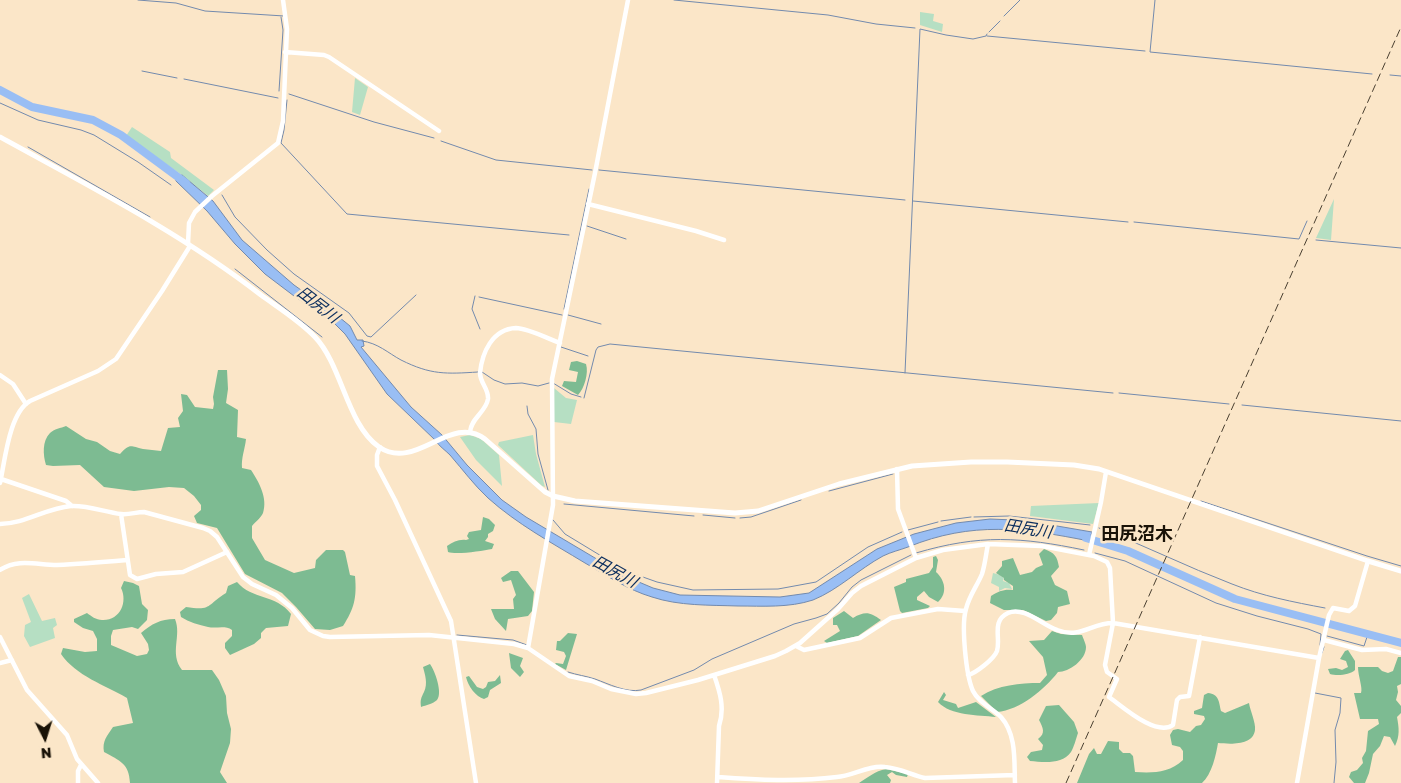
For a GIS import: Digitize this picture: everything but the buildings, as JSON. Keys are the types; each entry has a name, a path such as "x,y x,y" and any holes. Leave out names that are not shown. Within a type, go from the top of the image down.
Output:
{"street":[{"path":"72,506 66,501 0,481 6,449 18,414 26,404 98,371 116,359 162,291 189,245 190,218 212,196 278,142 283,121 287,30 283,0"},
{"path":"528,647 553,504 552,379 628,0"},
{"path":"285,52 329,57 439,131"},
{"path":"0,137 76,178 224,266 314,336 325,351 362,427 380,448 397,453 408,453 452,434 470,432 478,434 485,439 540,488 553,496 575,501 745,512 758,511 839,484 897,469 934,464 1007,462 1074,465 1106,472 1401,571"},
{"path":"588,204 724,240"},
{"path":"470,432 470,425 488,401 488,394 481,372 487,346 492,339 516,328 560,343"},
{"path":"0,375 13,384 26,404"},
{"path":"380,448 377,454 377,466 451,620 476,783"},
{"path":"897,469 898,509 916,558"},
{"path":"1089,555 1106,472"},
{"path":"0,524 16,523 59,508 72,506 121,514 144,512 203,528 217,537 243,577 252,584 276,595 292,608 310,630 323,636 330,638 429,635 514,644 528,647 563,673 628,693 646,693 776,656 796,646 861,586 916,558 944,550 988,544 1042,546 1089,555 1106,562 1110,568 1113,623 1105,665 1108,672 1117,679 1109,697 1151,726 1166,729 1173,725 1177,700 1180,697 1189,696 1200,637"},
{"path":"121,514 130,575 137,579 156,574 189,570 227,552"},
{"path":"988,544 981,575 965,611 968,675 974,693 979,700 1001,718 1006,726 1013,746 1016,768 1015,783"},
{"path":"0,570 18,563 54,565 128,560"},
{"path":"1297,783 1319,658 1329,615 1333,608 1350,611 1355,606 1368,561"},
{"path":"796,646 804,650 860,638 891,618 938,609 965,611"},
{"path":"968,675 976,672 994,655 997,647 997,626 1006,613 1018,611 1057,630 1068,633 1078,633 1105,623 1113,623 1319,658"},
{"path":"0,637 27,690 67,735 74,754 98,783"},
{"path":"1324,640 1362,650 1386,649 1401,653"},
{"path":"0,664 12,660"},
{"path":"714,675 722,699 717,783"},
{"path":"78,783 78,771 81,764"},
{"path":"718,777 764,781 825,779 842,777 880,766 900,769 926,778 1015,775"}],"green space":[{"path":"920,12 934,14 933,21 943,24 942,32 920,25"},
{"path":"355,78 368,87 360,115 352,112"},
{"path":"132,127 170,152 171,158 214,190 208,196 182,175 126,136"},
{"path":"1334,199 1331,240 1316,238"},
{"path":"577,361 586,364 587,368 585,381 578,395 562,386 564,381 576,382 578,372 569,370 571,362"},
{"path":"218,370 227,370 228,389 226,403 238,410 237,437 246,439 242,468 251,470 264,496 263,513 252,526 252,538 265,560 294,573 315,568 316,560 326,550 343,550 350,575 355,576 356,591 352,609 343,626 330,630 315,629 282,593 245,574 217,528 197,523 194,516 201,510 201,505 184,488 169,487 134,491 104,487 80,465 46,465 44,448 47,436 53,430 66,426 86,439 97,442 110,451 120,454 130,446 161,451 168,428 180,427 178,418 183,411 181,394 187,395 195,407 213,409 213,397"},
{"path":"554,388 566,398 577,400 571,424 554,422"},
{"path":"470,435 481,439 499,455 502,486 476,460 460,437"},
{"path":"533,435 545,487 498,445 499,442"},
{"path":"1099,503 1093,524 1030,516 1031,506"},
{"path":"483,517 489,519 495,525 485,541 494,544 492,549 463,553 448,552 447,546 456,541 469,539 467,536 469,532 481,530"},
{"path":"1044,549 1056,558 1059,567 1051,576 1055,585 1067,591 1070,604 1058,607 1057,613 1051,620 1046,621 1023,610 1004,610 990,603 991,596 994,594 1004,590 1013,590 1013,586 996,573 1002,566 1002,561 1013,558 1020,575 1032,572 1043,565 1039,554"},
{"path":"936,556 938,560 936,572 942,579 943,595 938,602 929,597 924,591 917,597 917,600 930,606 928,608 902,613 894,587 906,582 906,579 929,573 933,567 933,557"},
{"path":"511,571 518,571 534,592 532,611 528,616 508,619 506,631 495,619 491,609 514,609 513,599 516,595 511,580 503,582 501,578"},
{"path":"993,573 1004,578 1003,581 1009,583 1012,589 1005,588 999,591 999,587 991,583"},
{"path":"124,581 139,586 142,604 148,610 147,620 138,629 132,627 113,630 111,645 137,656 147,654 149,650 148,644 141,633 156,623 175,619 177,625 176,657 178,664 182,670 212,670 226,696 227,713 231,729 230,743 220,772 227,783 130,783 128,771 123,763 104,752 104,742 113,727 133,723 127,698 83,674 67,662 61,654 63,648 85,652 97,651 97,639 93,631 83,628 74,622 74,619 87,613 100,620 114,617 118,614 123,605 124,599 121,588"},
{"path":"237,582 250,592 278,603 291,614 288,626 266,628 261,633 261,638 254,644 230,655 225,648 225,643 232,636 232,630 194,623 181,617 180,612 186,607 201,608 209,606 226,593 228,586"},
{"path":"29,594 42,621 55,618 57,625 53,628 55,638 30,647 24,636 25,625 31,622 22,598"},
{"path":"844,611 853,618 867,613 881,620 858,636 827,643 824,641 840,631 837,625 833,625 833,618"},
{"path":"1052,631 1061,634 1082,635 1086,647 1080,661 1072,668 1058,672 1046,686 1023,703 997,712 981,696 1009,685 1040,683 1047,675 1043,657 1029,641 1044,640"},
{"path":"568,633 577,634 566,670 555,664 563,664 566,656 564,652 556,650 557,641 560,641"},
{"path":"1348,650 1355,661 1355,670 1343,675 1330,674 1328,669 1336,668 1342,670 1348,667 1346,661 1340,659 1345,651"},
{"path":"509,653 523,658 520,666 524,672 520,677 511,668"},
{"path":"1398,657 1401,657 1401,684 1397,686 1396,700 1401,706 1401,713 1397,717 1399,732 1397,742 1395,746 1390,737 1384,736 1380,746 1373,754 1365,783 1354,783 1349,777 1351,772 1357,770 1363,763 1362,758 1366,751 1368,731 1379,724 1378,719 1360,719 1354,693 1361,693 1358,667 1378,667 1388,673 1393,671"},
{"path":"430,664 438,682 439,697 434,702 421,707 421,699 426,685 423,667"},
{"path":"500,675 501,683 490,690 488,697 484,699 473,691 466,677 469,676 477,687 483,689 488,682 495,681"},
{"path":"944,692 946,695 943,700 956,704 958,708 976,702 996,717 965,714 943,707 938,702"},
{"path":"1208,693 1216,697 1221,711 1225,713 1249,703 1255,730 1250,739 1246,741 1234,744 1218,743 1211,770 1202,783 1077,783 1089,754 1094,748 1097,754 1101,754 1108,741 1119,742 1119,749 1123,753 1130,753 1133,756 1135,772 1166,770 1178,764 1183,760 1183,751 1180,747 1172,745 1170,735 1173,730 1178,729 1190,732 1196,726 1201,725 1205,719 1204,716 1194,714 1194,711 1202,708 1204,695"},
{"path":"1059,705 1074,722 1078,733 1071,752 1058,761 1030,761 1027,757 1031,752 1042,750 1043,745 1038,739 1042,735 1043,730 1039,720 1046,706"},
{"path":"886,769 908,774 907,777 896,775 892,772 887,775 891,780 890,783 859,783 875,773"}],"water":[{"path":"182,175 213,201 242,240 294,285 350,326 357,340 363,340 364,346 361,347 411,407 442,435 467,465 502,500 526,517 627,577 653,588 680,595 780,597 809,593 877,549 914,534 956,523 990,519 1028,521 1092,532 1089,541 1020,530 976,530 954,533 886,555 822,596 804,603 766,606 694,604 662,600 643,594 617,582 547,540 523,525 488,498 450,455 387,394 345,334 332,321 265,274 235,244 207,211 176,181"}],"waterway":[{"path":"138,0 176,3 205,11 284,16"},
{"path":"674,0 828,15 876,24 915,28"},
{"path":"1004,16 1020,0"},
{"path":"1155,0 1150,52 1372,74"},
{"path":"279,91 283,30 281,17"},
{"path":"989,32 1000,21"},
{"path":"905,373 920,29 973,39 986,36 987,34"},
{"path":"987,36 1145,51"},
{"path":"142,71 177,78"},
{"path":"1390,75 1401,76"},
{"path":"184,79 278,98"},
{"name":"田尻川","path":"0,90 32,107 93,120 121,135 186,183"},
{"path":"289,94 374,122 434,138"},
{"path":"287,100 281,143 347,214 569,235"},
{"path":"0,103 38,120 94,135 171,185"},
{"path":"441,141 496,160 592,170"},
{"path":"28,147 150,217"},
{"path":"599,170 905,200"},
{"path":"564,309 589,189"},
{"path":"222,195 235,217 267,250 294,274 349,313 367,336 371,337 416,295"},
{"path":"913,201 1128,222"},
{"path":"1134,222 1299,239 1307,221"},
{"path":"587,226 626,239"},
{"path":"1316,240 1401,248"},
{"path":"235,269 322,337"},
{"path":"475,296 472,309 480,329"},
{"path":"479,297 562,315"},
{"path":"568,315 601,324"},
{"path":"362,341 378,346 401,360 430,371 447,373 478,372"},
{"path":"584,398 596,350 598,347 610,344 1113,393"},
{"path":"561,347 588,356"},
{"path":"482,372 494,380 505,384 522,383 538,386 549,383"},
{"path":"553,383 571,394 581,397"},
{"path":"1119,393 1229,404"},
{"path":"1242,405 1401,421"},
{"path":"527,406 528,414 536,429 538,454 548,490"},
{"path":"829,491 893,474"},
{"path":"740,518 751,517 801,500"},
{"path":"1201,501 1401,566"},
{"path":"564,504 694,516"},
{"path":"703,515 735,518"},
{"path":"974,517 1009,516 1090,525"},
{"path":"941,521 971,517"},
{"path":"553,520 565,534 626,571 657,582 693,590 778,589 816,582 868,547 902,532"},
{"path":"908,530 938,522"},
{"path":"1099,528 1243,588 1325,608"},
{"name":"田尻川","path":"1086,538 1128,551 1235,599 1401,643"},
{"path":"916,553 981,540 1020,540 1084,550"},
{"path":"1095,553 1125,561 1216,603 1321,634 1320,645"},
{"path":"568,672 624,689 641,690 694,670 712,659 794,624 827,614 861,580 911,555"},
{"path":"1327,636 1364,646 1368,634"},
{"path":"457,635 513,640 527,645"},
{"path":"1322,653 1324,647"},
{"path":"1315,693 1341,698 1340,713 1335,730 1336,762 1334,783"}],"railway":[{"path":"1066,783 1401,27"}],"district":[{"name":"田尻沼木","path":"1137,534"}]}
